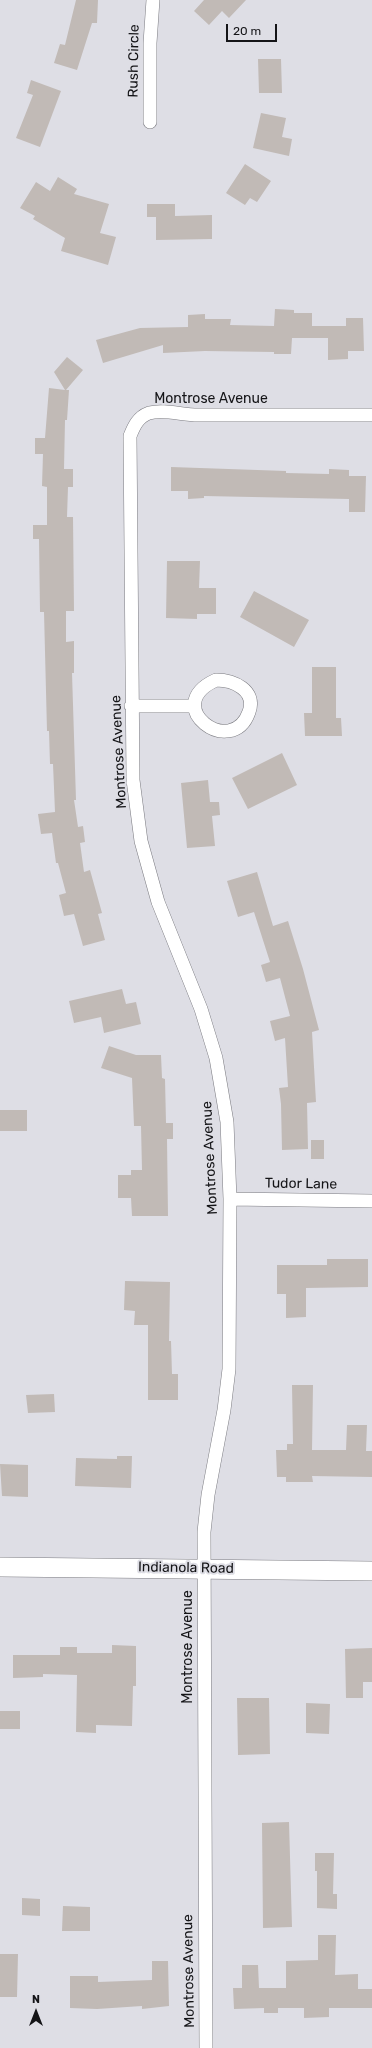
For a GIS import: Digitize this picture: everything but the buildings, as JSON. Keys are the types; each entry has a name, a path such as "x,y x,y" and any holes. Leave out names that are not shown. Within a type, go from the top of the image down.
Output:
{"street":[{"name":"Rush Circle","path":"150,122 150,43 153,0"},
{"name":"Montrose Avenue","path":"206,2048 204,1532 208,1494 224,1410 229,1369 230,1199 227,1122 216,1058 201,1009 158,902 141,841 133,780 131,706 132,478 130,436 134,426 140,418 148,414 160,412 195,415 372,415"},
{"path":"216,680 227,680 237,684 246,691 250,701 250,710 245,720 236,728 224,732 213,730 203,724 197,716 194,706 198,693 206,685 216,680"},
{"path":"131,706 194,706"},
{"name":"Tudor Lane","path":"230,1199 372,1201"},
{"name":"Indianola Road","path":"0,1567 372,1571"}]}
